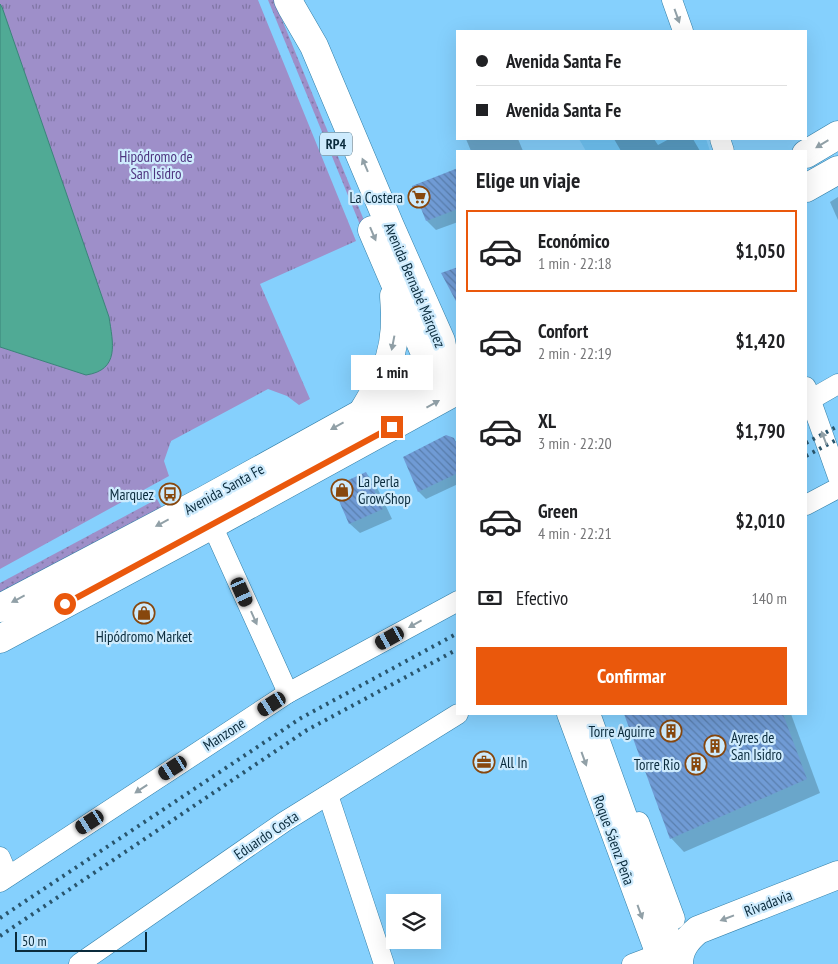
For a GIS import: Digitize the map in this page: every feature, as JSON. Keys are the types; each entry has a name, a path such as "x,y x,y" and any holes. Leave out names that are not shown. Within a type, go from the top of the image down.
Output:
{"main road":[{"name":"Avenida Bernabé Márquez","path":"290,4 298,52 424,351 455,376"},
{"name":"Avenida Bernabé Márquez","path":"290,4 314,46 455,376"},
{"path":"807,153 838,135"},
{"path":"807,187 838,170"},
{"path":"362,413 387,368 394,343 396,320 392,277"},
{"name":"Avenida Santa Fe","path":"0,608 205,500 362,413 455,376"},
{"name":"Avenida Santa Fe","path":"0,639 212,525 455,376"},
{"name":"Roque Sáenz Peña","path":"586,715 649,887 669,962"},
{"name":"Rivadavia","path":"669,962 679,958 684,945 687,924 838,875"},
{"path":"649,887 662,905 687,924"}],"street":[{"path":"672,0 683,30"},
{"path":"838,384 808,393 838,477"},
{"path":"807,504 838,488"},
{"path":"212,525 288,693"},
{"name":"Manzone","path":"4,879 288,693 456,602"},
{"name":"Eduardo Costa","path":"79,964 284,822 456,715"},
{"name":"Roque Sáenz Peña","path":"567,715 669,962"},
{"name":"Roque Sáenz Peña","path":"598,715 687,924"},
{"path":"328,795 384,964"},
{"path":"0,857 4,879"},
{"path":"632,964 669,962"}],"shaded area":[{"path":"0,4 109,317 112,354 104,367 97,372 86,375 0,347"},
{"path":"580,140 706,140 710,150 585,150"}],"green space":[{"name":"Hipódromo de San Isidro","path":"0,0 258,0 356,241 260,284 310,399 299,405 287,396 268,389 171,441 164,461 169,476 0,569"},
{"path":"268,0 274,0 370,235 365,237"},
{"path":"157,499 162,508 0,596 0,583"}],"building":[{"path":"456,169 456,210 426,221 412,186"},
{"path":"456,268 456,301 441,273"},
{"path":"446,435 454,438 456,442 456,474 418,492 403,457"},
{"path":"366,472 383,509 349,524 333,487"},
{"name":"Ayres de San Isidro","path":"624,715 783,715 807,779 670,839"}],"railway":[{"path":"807,442 838,426"},
{"path":"807,455 838,439"},
{"path":"0,918 301,718 456,634"},
{"path":"0,936 307,730 456,650"}],"place":[{"name":"La Costera","path":"419,197"},
{"name":"La Perla GrowShop","path":"342,490"},
{"name":"Marquez","path":"170,494"},
{"name":"Hipódromo Market","path":"144,613"},
{"name":"Torre Aguirre","path":"671,731"},
{"name":"Ayres de San Isidro","path":"715,746"},
{"name":"All In","path":"484,762"},
{"name":"Torre Rio","path":"696,764"}],"route":[{"path":"65,604 392,427"}]}
